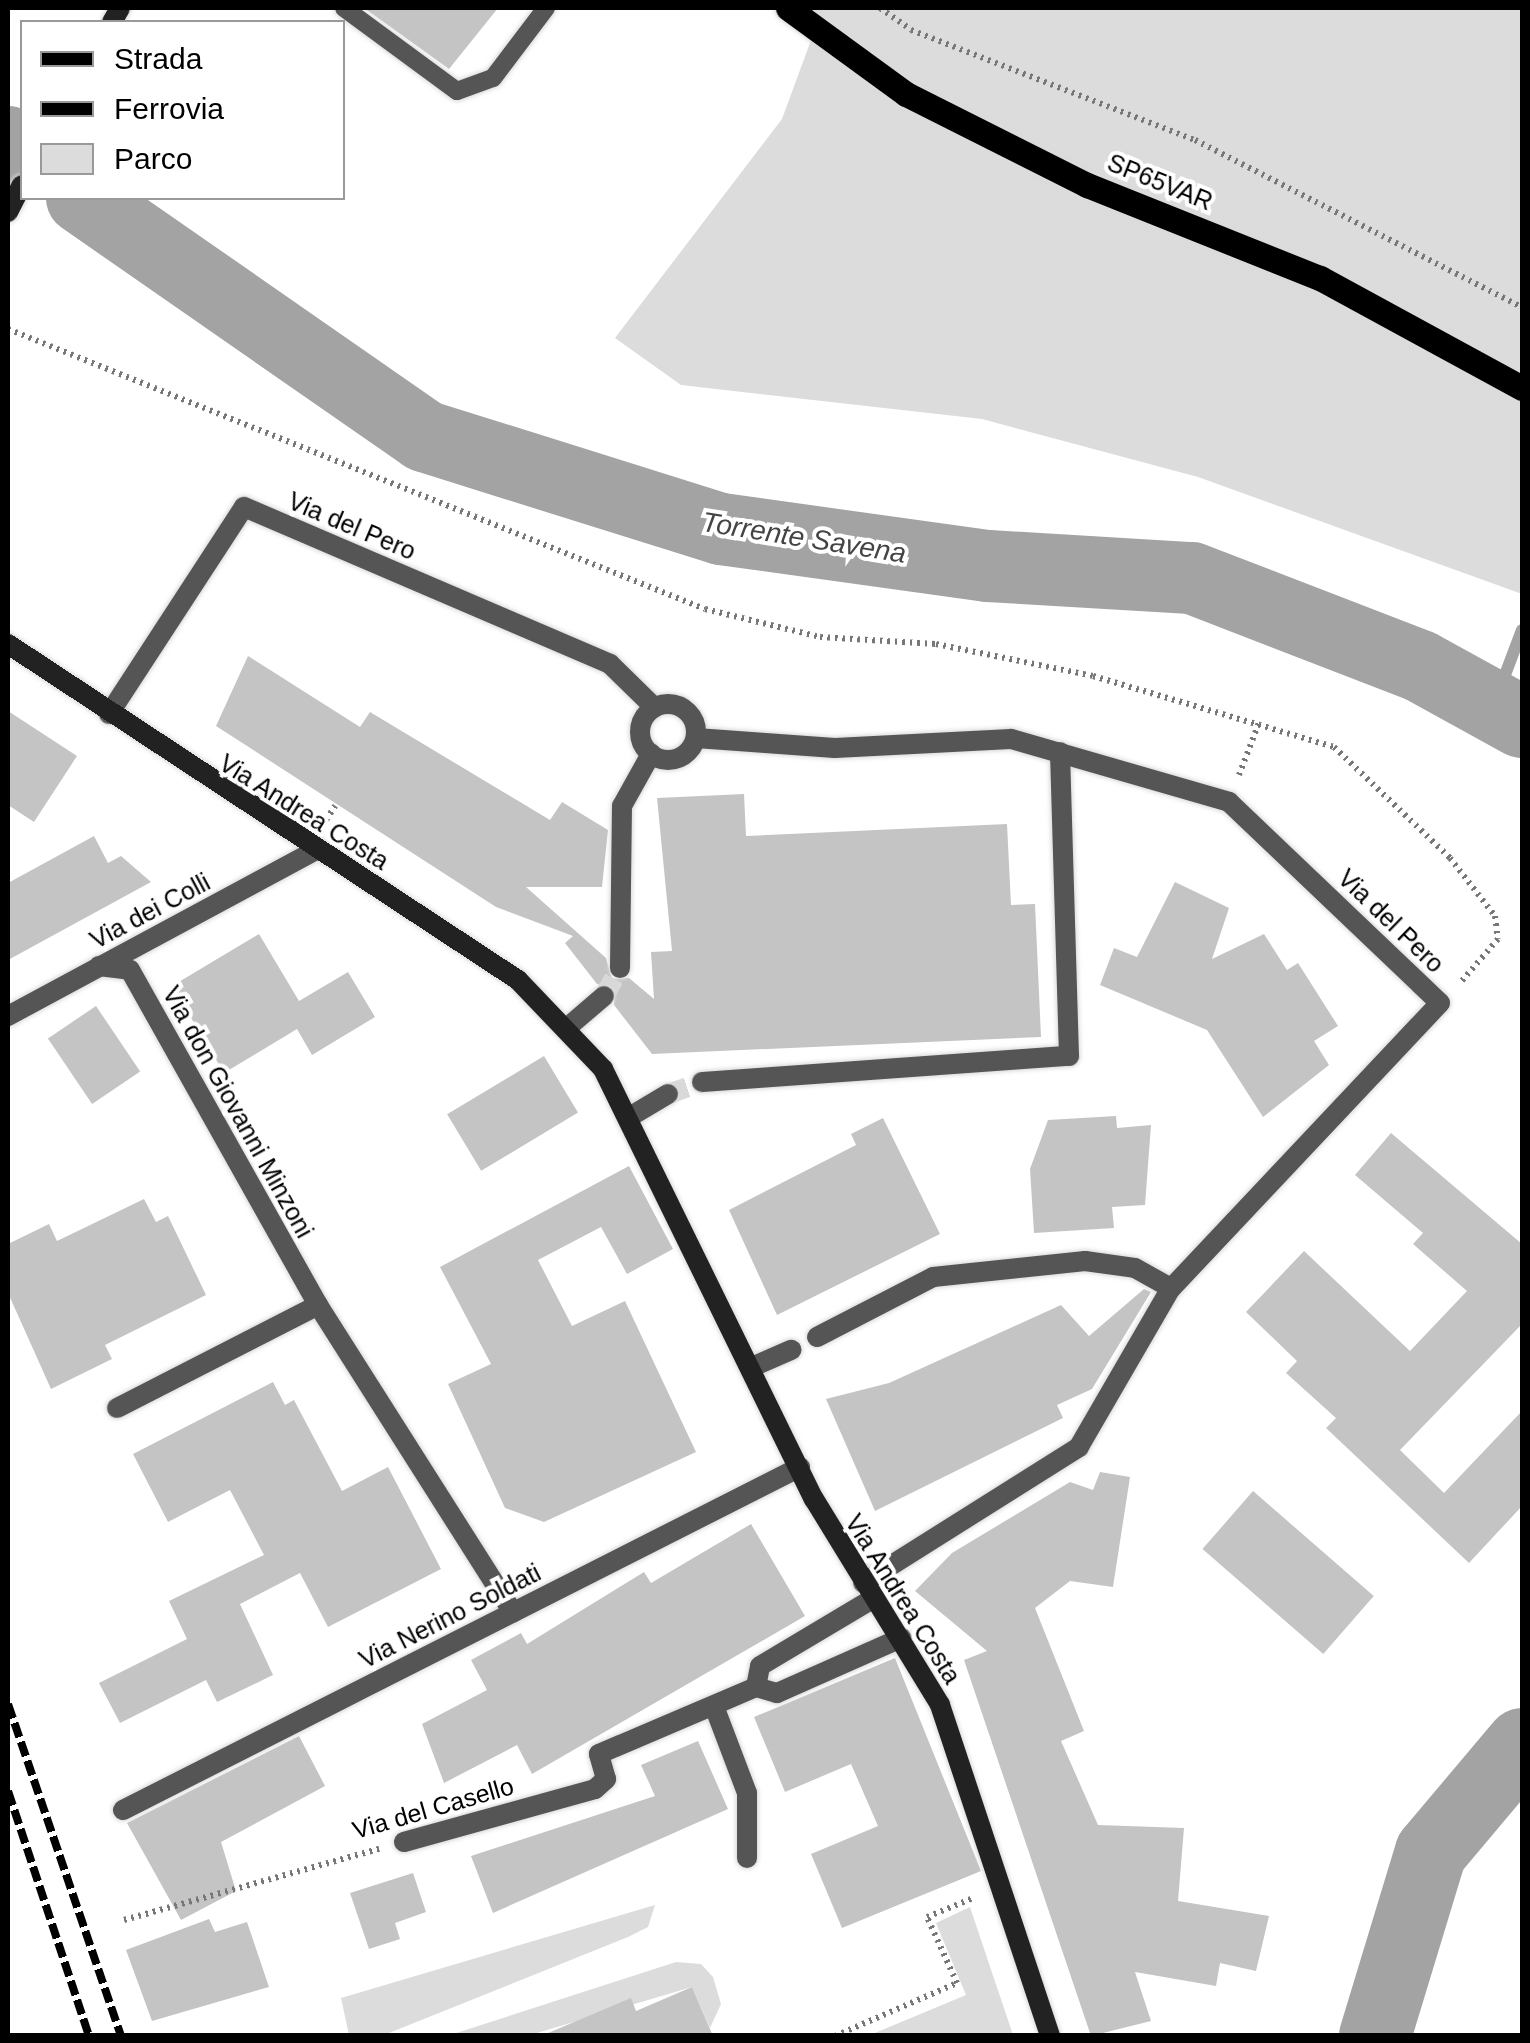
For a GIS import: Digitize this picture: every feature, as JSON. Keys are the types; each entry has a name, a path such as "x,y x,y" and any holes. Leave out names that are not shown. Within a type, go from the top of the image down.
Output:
{"main road":[{"name":"SP65VAR","path":"788,8 906,94 1086,184 1320,278 1522,388"},
{"path":"8,212 20,189"},
{"name":"Via Andrea Costa","path":"8,644 518,980 569,1026 631,1116 800,1467 869,1590 901,1638 958,1752 1050,2036"}],"street":[{"name":"Via del Pero","path":"109,714 244,507 610,664 654,707 688,711 696,738"},
{"path":"620,968 622,806 650,754 640,730 654,707"},
{"name":"Via del Pero","path":"696,738 835,748 1011,739 1229,802 1440,1003 1172,1288 1079,1446 869,1590"},
{"name":"Via del Pero","path":"650,754 678,758 696,738"},
{"path":"702,1082 1069,1056 1060,752"},
{"name":"Via dei Colli","path":"8,1016 316,850"},
{"name":"Via don Giovanni Minzoni","path":"99,966 130,970 318,1306 513,1612"},
{"path":"569,1026 604,996"},
{"path":"631,1116 668,1094"},
{"path":"818,1337 933,1277 1085,1261 1136,1268 1172,1288"},
{"path":"116,1408 318,1306"},
{"path":"752,1367 791,1350"},
{"name":"Via Nerino Soldati","path":"123,1810 800,1467"},
{"name":"Via del Casello","path":"756,1687 760,1666 869,1590"},
{"name":"Via del Casello","path":"404,1842 595,1789 606,1779 599,1754 756,1687 778,1694 901,1638"},
{"path":"714,1706 747,1794 747,1858"}],"lane":[{"path":"344,8 458,91 493,78 511,40 546,8"}],"path":[{"path":"880,8 911,30 1196,140 1522,307"},
{"path":"8,329 705,609 820,637 936,644 1260,720 1334,747 1450,858 1494,916 1498,939 1440,1003"},
{"path":"1229,802 1260,720"},
{"path":"325,821 335,806"},
{"name":"Via del Casello","path":"124,1920 404,1842"},
{"path":"834,2036 957,1983 927,1917 979,1896"}],"green space":[{"path":"783,8 1522,8 1522,594 1198,477 982,419 681,385 615,338 782,119 814,32"},
{"path":"655,1905 648,1927 628,1937 384,2035 349,2035 341,1998"},
{"path":"970,1907 1013,2035 870,2035 966,1995 936,1923"},
{"path":"676,1962 701,1964 713,1977 721,2004 710,2028 692,1987 530,2035 447,2036"}],"building":[{"path":"364,8 498,8 449,69"},
{"path":"248,656 360,727 370,712 550,820 562,802 608,830 602,887 526,887 606,958 612,979 629,978 654,999 651,952 672,951 657,798 744,794 746,836 1007,824 1011,905 1035,904 1041,1037 652,1054 614,1005 615,988 597,984 565,943 573,936 496,907 216,726"},
{"path":"8,711 77,756 34,822 8,805"},
{"path":"94,836 108,863 121,856 151,882 8,960 8,883"},
{"path":"1175,882 1229,908 1212,959 1264,934 1287,970 1298,963 1338,1026 1314,1041 1329,1065 1263,1117 1207,1030 1100,985 1114,948 1137,957"},
{"path":"259,934 299,1001 348,972 375,1017 312,1055 297,1029 224,1073 172,986"},
{"path":"96,1006 140,1071 92,1104 48,1038"},
{"path":"544,1056 578,1113 481,1171 447,1114"},
{"path":"1116,1116 1117,1128 1151,1125 1145,1205 1112,1207 1114,1228 1034,1233 1030,1169 1048,1120"},
{"path":"883,1118 940,1234 777,1315 729,1210 856,1145 851,1134"},
{"path":"1391,1133 1522,1244 1522,1324 1400,1450 1444,1493 1522,1411 1522,1506 1469,1563 1326,1428 1336,1418 1286,1373 1297,1361 1246,1312 1304,1251 1410,1351 1467,1291 1413,1244 1423,1233 1355,1175"},
{"path":"629,1166 673,1249 627,1274 601,1227 538,1260 572,1326 625,1301 696,1452 544,1522 505,1508 448,1384 491,1364 440,1267"},
{"path":"144,1199 156,1222 168,1216 206,1295 105,1345 112,1359 51,1389 8,1293 8,1244 49,1224 57,1241"},
{"path":"1144,1289 1151,1292 1092,1389 1057,1405 1063,1418 875,1511 826,1399 889,1383 1061,1305 1089,1336"},
{"path":"273,1382 285,1405 294,1400 342,1491 388,1467 441,1569 328,1627 300,1573 240,1604 273,1675 217,1702 206,1680 120,1723 99,1683 187,1639 169,1601 264,1555 230,1490 168,1522 133,1454"},
{"path":"1100,1472 1130,1477 1113,1587 1070,1581 1035,1608 1084,1731 1061,1741 1098,1825 1184,1828 1178,1901 1269,1916 1256,1971 1220,1963 1216,1986 1135,1972 1151,2021 1091,2036 964,1660 987,1651 915,1591 952,1553 1070,1482 1093,1490"},
{"path":"1253,1491 1374,1596 1323,1654 1202,1549"},
{"path":"751,1524 805,1616 532,1774 517,1745 444,1783 422,1724 487,1690 471,1660 521,1633 527,1644 644,1572 651,1583"},
{"path":"895,1658 981,1871 842,1928 811,1854 878,1826 851,1764 785,1792 754,1717"},
{"path":"299,1736 325,1786 221,1842 236,1891 181,1920 127,1823"},
{"path":"698,1741 728,1809 493,1913 471,1856 655,1796 641,1765"},
{"path":"413,1873 426,1912 395,1923 400,1939 369,1949 350,1893"},
{"path":"209,1919 215,1932 247,1922 269,1987 152,2021 126,1950"},
{"path":"692,1987 713,2036 541,2036 631,1998 636,2011"}],"waterway":[{"name":"Torrente Savena","path":"8,142 20,151"},
{"name":"Torrente Savena","path":"85,200 424,436 721,529 988,566 1192,578 1420,666 1522,722"},
{"path":"1494,704 1522,630"},
{"name":"Torrente Savena","path":"1375,2036 1431,1852 1522,1744"}],"tunnel":[{"path":"604,996 620,968"},
{"path":"668,1094 702,1082"}],"railway":[{"path":"8,1704 121,2036"},
{"path":"8,1791 89,2036"}]}
